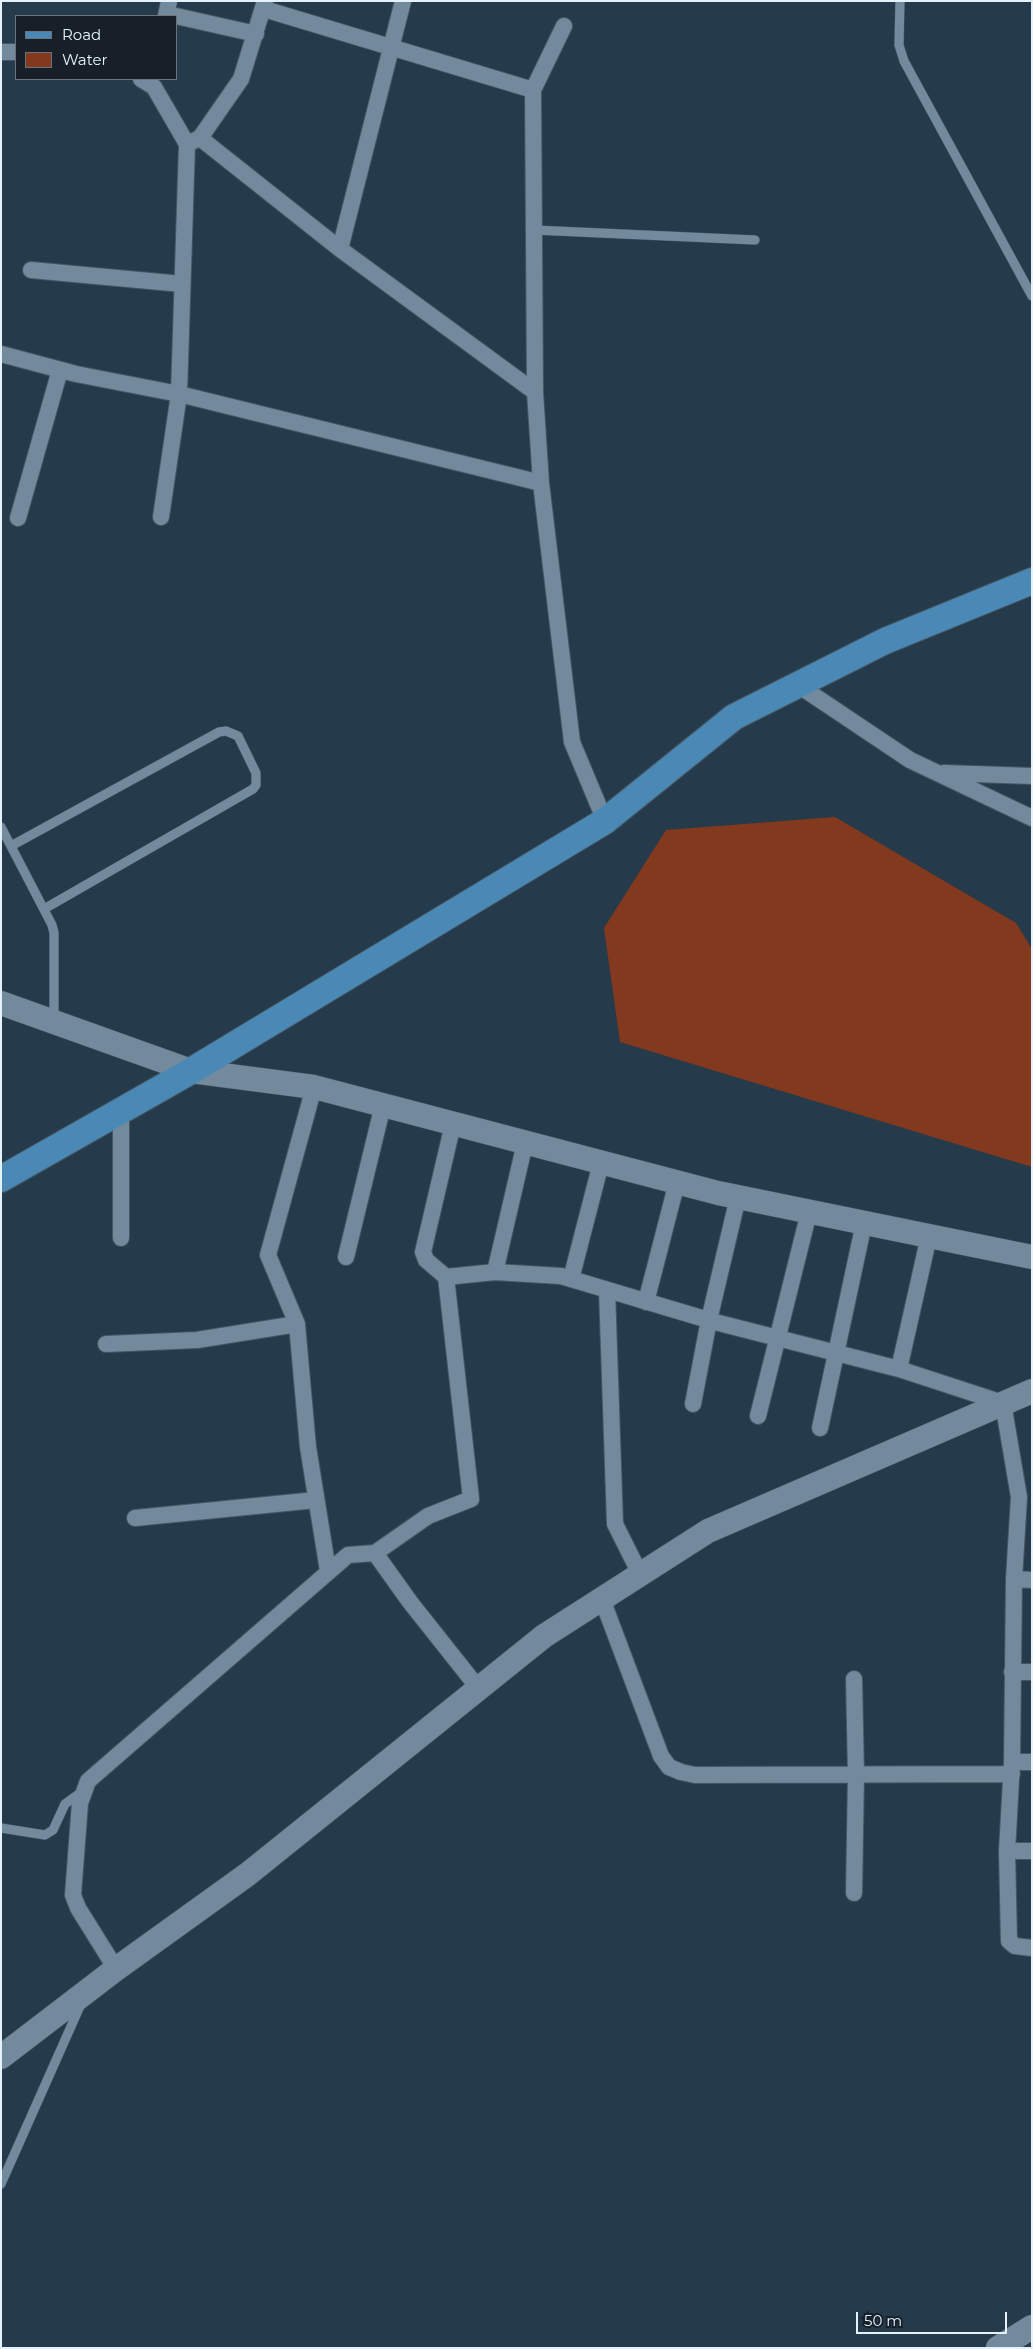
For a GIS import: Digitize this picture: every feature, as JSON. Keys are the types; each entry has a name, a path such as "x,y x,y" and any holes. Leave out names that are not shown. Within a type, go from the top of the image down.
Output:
{"main road":[{"path":"1,1179 65,1141 121,1112 605,821 734,717 886,641 1029,582"},
{"path":"1,1003 190,1071 314,1087 738,1197 1032,1257"},
{"path":"1,2057 116,1968 248,1874 544,1636 708,1531 1032,1391"},
{"path":"998,2348 1032,2327"}],"street":[{"path":"340,249 403,1"},
{"path":"161,517 179,394 182,284 193,141 242,79 265,5 392,48 534,90"},
{"path":"171,13 256,34"},
{"path":"564,26 534,90 535,392 541,483 572,742 605,821"},
{"path":"1,52 15,52"},
{"path":"150,81 193,141 535,392"},
{"path":"31,270 182,284"},
{"path":"1,354 60,370 179,394 541,483"},
{"path":"18,518 60,370"},
{"path":"798,685 910,760 1032,818"},
{"path":"938,773 1032,776"},
{"path":"314,1087 268,1255 297,1324 308,1448 328,1571"},
{"path":"346,1257 383,1105"},
{"path":"121,1112 121,1238"},
{"path":"116,1968 78,1908 73,1895 83,1791 88,1781 348,1555 375,1553 428,1516 471,1499 446,1277 426,1260 423,1252 453,1124"},
{"path":"494,1272 524,1143"},
{"path":"571,1279 601,1162"},
{"path":"646,1302 677,1182"},
{"path":"693,1404 709,1320 738,1197"},
{"path":"758,1416 809,1212"},
{"path":"820,1428 864,1223"},
{"path":"899,1369 929,1236"},
{"path":"446,1277 494,1272 561,1276 709,1320 899,1369 1003,1403 1026,1497 1014,1579 1012,1768 1007,1851 1009,1941 1015,1946 1032,1948"},
{"path":"607,1290 614,1524 640,1574"},
{"path":"106,1344 197,1340 297,1324"},
{"path":"136,1518 316,1500"},
{"path":"375,1553 410,1602 479,1689"},
{"path":"1014,1579 1032,1580"},
{"path":"602,1599 660,1756 669,1767 696,1775 856,1774 1012,1768 1032,1762"},
{"path":"1012,1672 1032,1672"},
{"path":"854,1679 856,1774 854,1893"},
{"path":"1007,1851 1032,1851"}],"lane":[{"path":"900,1 899,45 904,61 1032,296"},
{"path":"534,230 756,240"},
{"path":"11,846 219,732 226,730 238,736 256,773 256,785 253,789 44,909"},
{"path":"3,831 44,909 54,933 54,1021"},
{"path":"1,1828 45,1835 52,1830 65,1804 83,1791"},
{"path":"1,2184 87,1990"}],"water":[{"path":"835,817 1016,923 1032,949 1032,1167 620,1042 604,928 666,830"}]}
